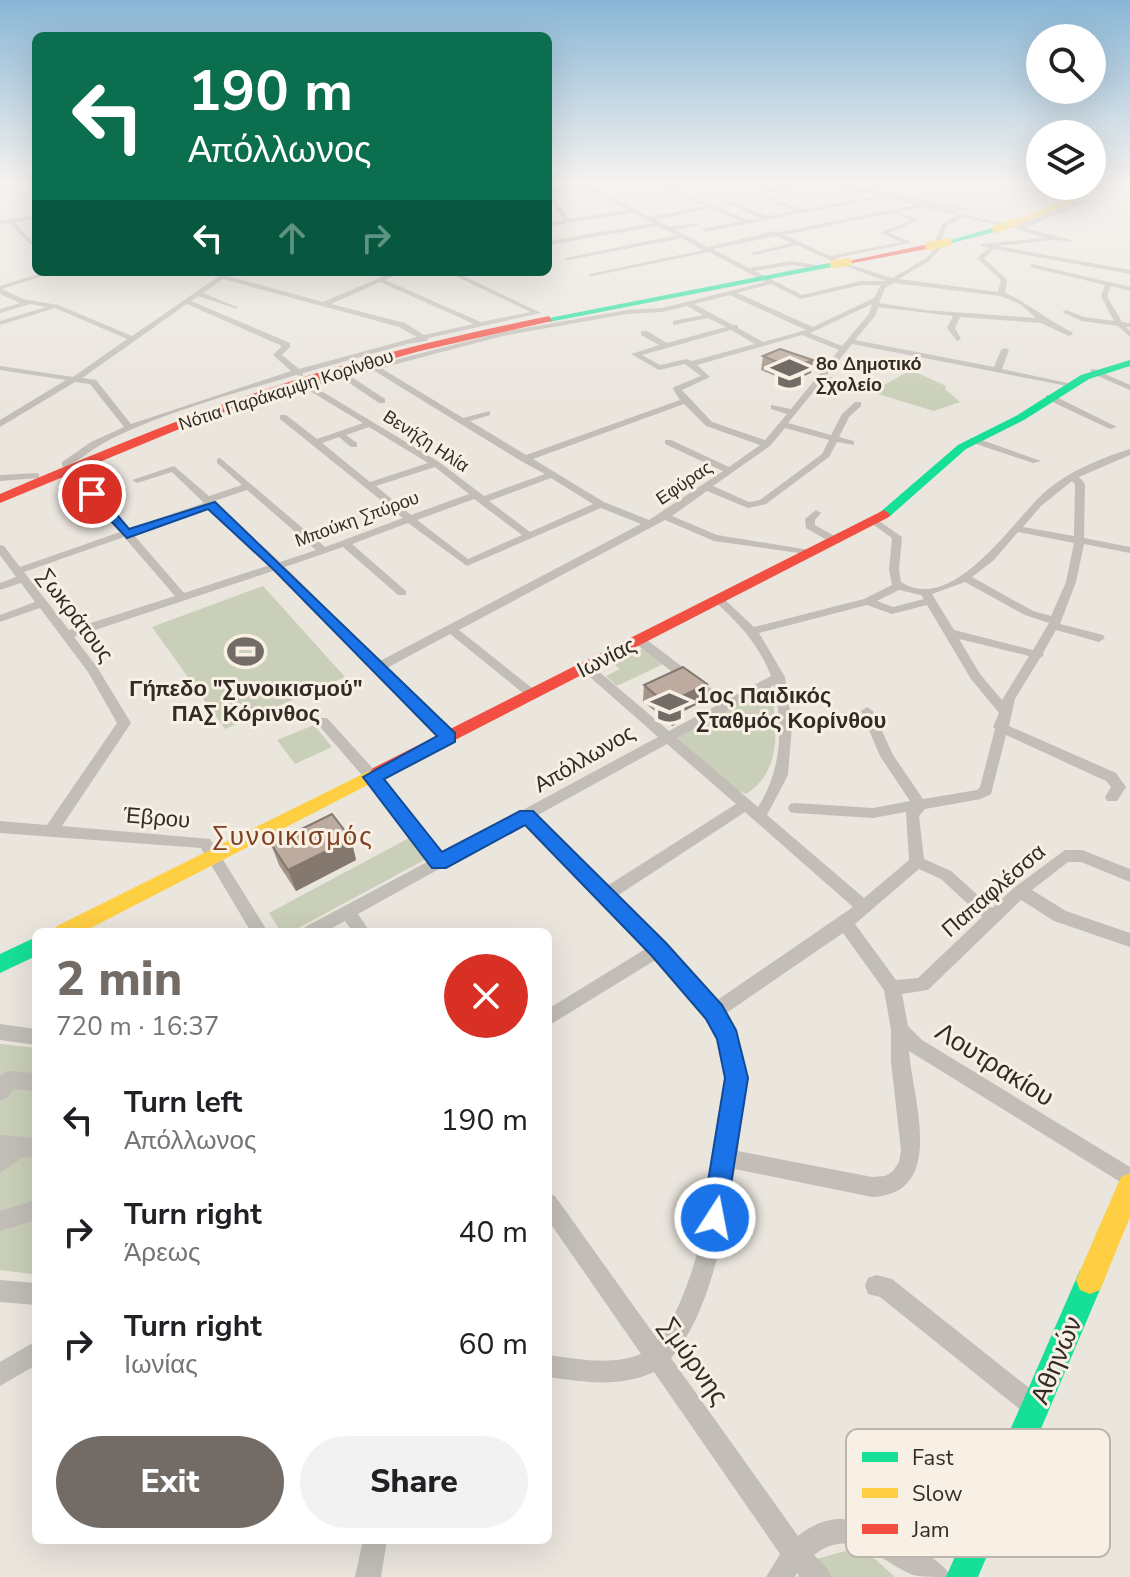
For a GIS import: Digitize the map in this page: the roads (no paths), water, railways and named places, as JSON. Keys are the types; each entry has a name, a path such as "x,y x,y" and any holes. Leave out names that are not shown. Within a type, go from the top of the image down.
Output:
{"main road":[{"name":"Νότια Παράκαμψη Κορίνθου","path":"1,487 36,476 182,413 362,361 541,315 614,311 680,300 725,290 762,277 870,257"},
{"name":"Νότια Παράκαμψη Κορίνθου","path":"1,487 302,378 338,373 362,361 582,313"},
{"name":"Ιωνίας","path":"72,928 875,521 899,506 945,458 973,440 1014,421 1068,384 1094,371 1130,363"},
{"path":"0,964 32,948"},
{"name":"Αθηνών","path":"1026,1429 1130,1186"},
{"name":"Αθηνών","path":"962,1577 971,1557"}],"street":[{"path":"590,276 677,257"},
{"path":"720,257 801,297 861,283 887,282 929,257"},
{"path":"822,257 887,282 958,298 1001,294 1022,303 1043,321 1069,334"},
{"path":"835,263 857,257"},
{"path":"982,257 990,270 1004,280 1001,294"},
{"path":"1037,257 1130,272"},
{"path":"1032,266 1130,289"},
{"path":"0,290 40,276"},
{"path":"0,424 76,378 223,276"},
{"path":"233,276 402,325 424,338"},
{"path":"324,304 389,276"},
{"path":"458,276 541,315"},
{"path":"380,280 479,324"},
{"name":"Εφύρας","path":"379,667 665,516 767,444 785,425 878,302 887,282"},
{"path":"1108,285 1104,296 1117,324 1130,335"},
{"path":"0,290 32,302 56,306 131,338"},
{"path":"725,290 813,330"},
{"path":"198,294 235,308"},
{"path":"957,339 951,328 958,298"},
{"path":"680,300 735,327 773,351"},
{"path":"0,311 32,302"},
{"path":"187,302 287,345 277,355 302,378"},
{"path":"691,364 813,330 878,302 955,314 1043,321"},
{"path":"0,323 56,306"},
{"path":"362,361 439,349 501,333 614,311"},
{"path":"1066,312 1082,319 1130,325"},
{"path":"362,361 424,338 479,324 541,315"},
{"path":"676,323 710,315"},
{"path":"735,327 635,354 659,368 686,361 691,364 706,377 677,389 684,401 701,409 709,424 767,444"},
{"path":"644,333 666,346"},
{"path":"803,333 846,345 1068,384"},
{"path":"997,370 1005,350"},
{"path":"362,361 601,504 649,524"},
{"path":"812,366 852,385 875,384"},
{"path":"0,368 93,382 130,428"},
{"path":"0,381 17,370"},
{"path":"1094,371 1130,388"},
{"path":"338,373 382,401"},
{"name":"Βενήζη Ηλία","path":"302,378 436,464 529,536"},
{"path":"1049,397 1113,427"},
{"path":"524,459 684,401"},
{"path":"707,487 748,505 763,502 818,462 845,416 858,404"},
{"path":"774,407 794,413"},
{"path":"65,464 95,441 182,413"},
{"path":"462,421 487,413"},
{"path":"283,417 370,485 407,520 467,563 601,504"},
{"path":"315,442 370,424"},
{"path":"785,425 851,443"},
{"path":"340,434 354,445"},
{"path":"973,440 1036,461"},
{"path":"668,442 730,471"},
{"path":"868,601 892,611 967,579 1018,529 1034,506 1074,477 1130,452"},
{"path":"220,461 323,551"},
{"path":"370,485 436,464"},
{"path":"137,480 174,469 278,566 449,737"},
{"name":"Μπούκη Σπύρου","path":"67,635 323,551 407,520 551,475"},
{"path":"795,808 873,813 981,794 986,790 1009,699 1038,655 1071,582 1079,542 1080,484 1074,477"},
{"path":"0,587 21,574 249,486"},
{"path":"92,494 182,597"},
{"path":"816,513 810,519 810,526 836,541"},
{"path":"665,516 714,538 809,553"},
{"path":"875,521 897,537 894,570 899,586"},
{"path":"1018,529 1130,550"},
{"path":"345,543 402,593"},
{"name":"Σωκράτους","path":"0,548 67,635 118,708 124,723 52,830"},
{"path":"967,579 1029,613 1099,638"},
{"path":"751,631 868,601 899,586 928,598 975,676 1005,712"},
{"path":"718,599 751,631 779,677 788,714 780,779 759,817"},
{"path":"0,619 43,603"},
{"path":"452,630 533,695"},
{"path":"950,633 1038,655"},
{"path":"639,640 724,705"},
{"path":"586,667 863,906"},
{"name":"Απόλλωνος","path":"318,928 527,816 667,735 779,677"},
{"path":"867,711 887,756 920,805"},
{"path":"322,721 372,777 439,863"},
{"path":"1000,727 1111,777 1119,787 1112,797"},
{"path":"605,895 745,805"},
{"path":"917,862 912,815 920,805"},
{"path":"527,816 659,949 714,1012 728,1037 736,1068 727,1158 696,1295 686,1322 658,1359 619,1373 552,1366"},
{"name":"Έβρου","path":"0,827 205,843 215,856"},
{"name":"Παπαφλέσσα","path":"892,988 922,985 1020,891 1071,854 1130,876"},
{"path":"215,856 258,928"},
{"path":"714,1012 845,923 917,862"},
{"path":"917,862 946,875 992,917"},
{"path":"1020,891 1060,916 1130,940"},
{"path":"348,912 359,928"},
{"name":"Λουτρακίου","path":"845,923 892,988 900,1030 916,1046 1130,1178"},
{"path":"552,1016 659,949"},
{"path":"727,1158 872,1187 888,1187 902,1177 911,1158 897,1050 900,1030"},
{"path":"0,1032 32,1036"},
{"path":"3,1080 32,1082"},
{"path":"0,1145 28,1147"},
{"path":"0,1163 28,1147"},
{"name":"Σμύρνης","path":"552,1209 794,1552 818,1577"},
{"path":"0,1221 32,1211"},
{"path":"876,1286 884,1287 921,1315 1035,1407"},
{"path":"0,1291 32,1294"},
{"path":"0,1375 32,1355"},
{"path":"779,1577 794,1552 810,1538 829,1530 846,1532"},
{"path":"368,1577 374,1544"},
{"path":"903,1557 938,1577"}],"place":[{"name":"8ο Δημοτικό Σχολείο","path":"790,374"},
{"name":"Γήπεδο \"Συνοικισμού\" ΠΑΣ Κόρινθος","path":"246,652"},
{"name":"1ος Παιδικός Σταθμός Κορίνθου","path":"670,708"}],"district":[{"name":"Συνοικισμός","path":"293,836"}]}
